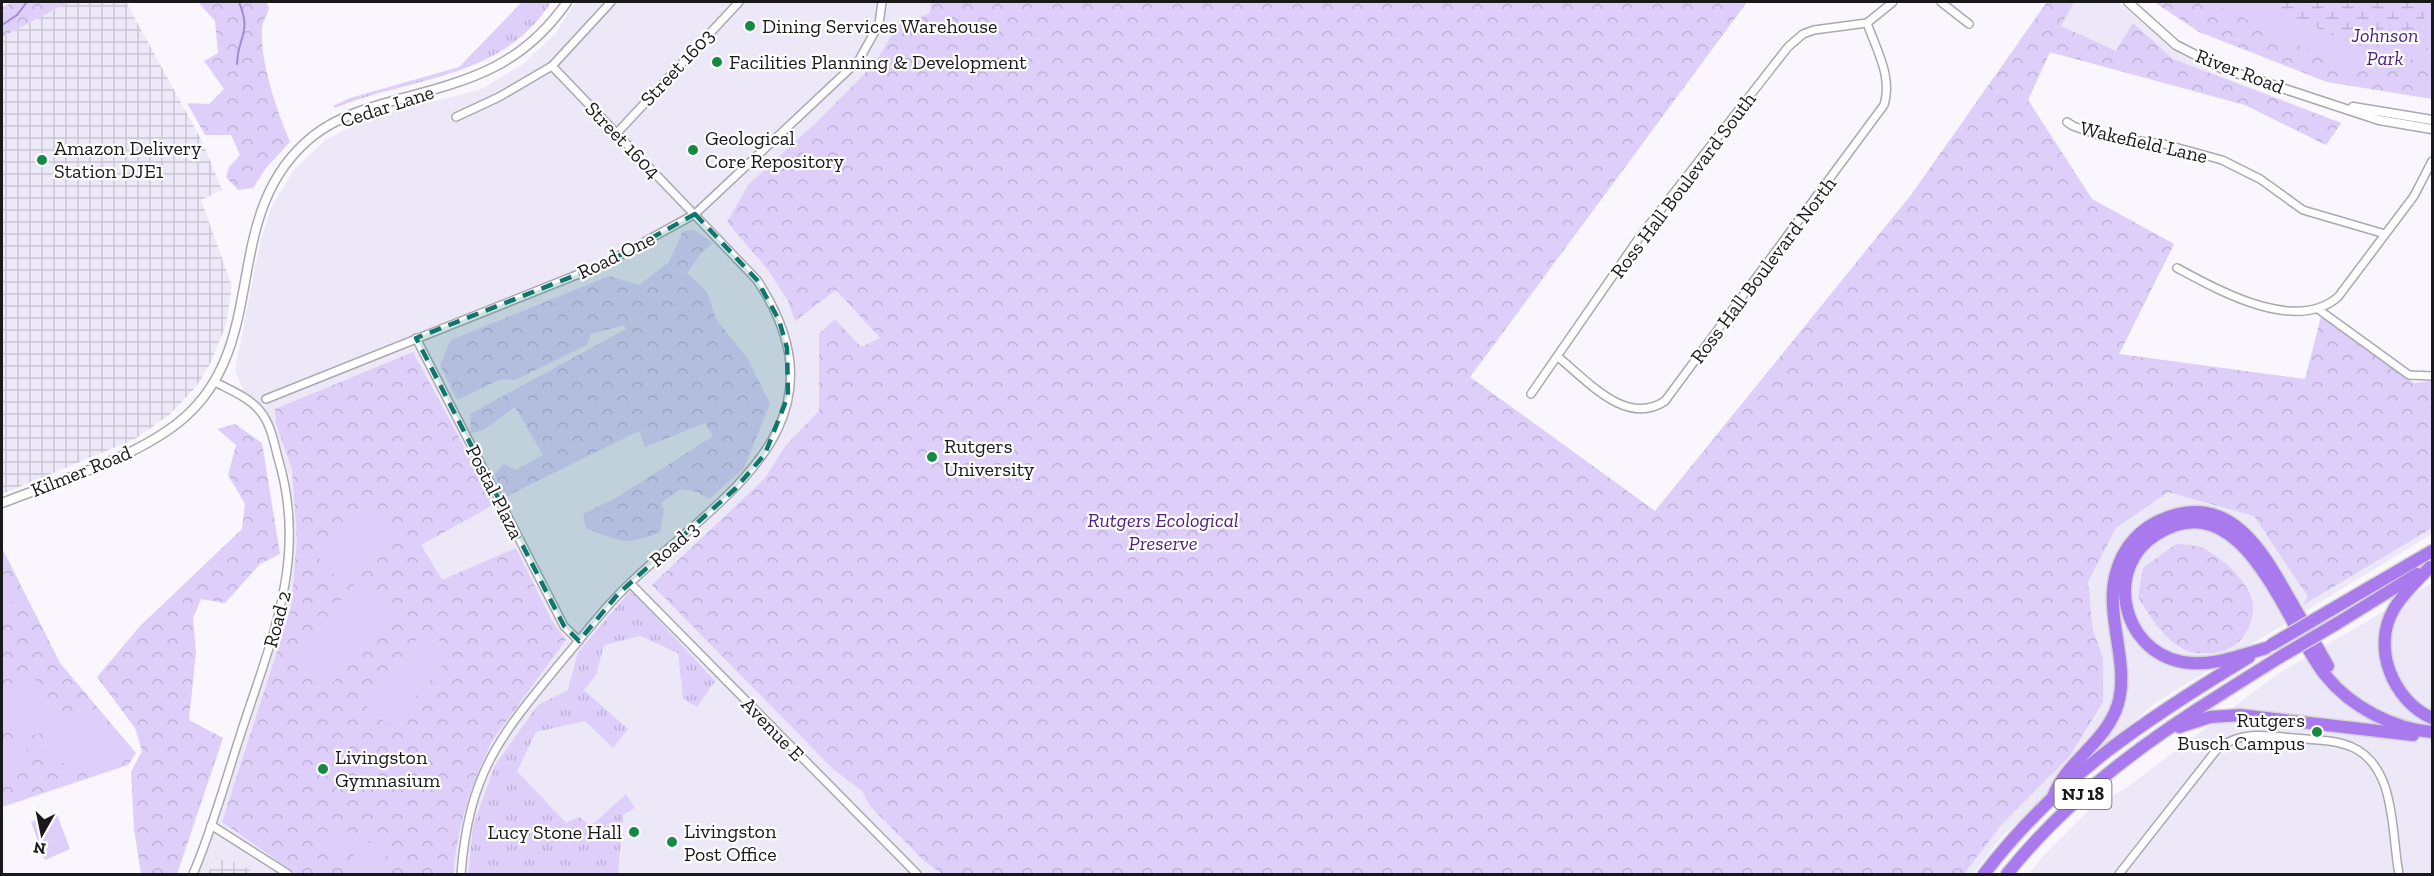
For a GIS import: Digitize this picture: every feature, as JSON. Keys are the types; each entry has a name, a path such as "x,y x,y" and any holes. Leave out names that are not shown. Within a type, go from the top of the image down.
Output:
{"highway":[{"path":"2053,797 2057,784 2100,738 2114,714 2122,677 2114,600 2116,573 2125,552 2139,534 2165,518 2182,513 2208,514 2233,523 2251,537 2286,592 2340,688"},
{"path":"2269,646 2230,659 2194,663 2172,659 2155,650 2136,632 2125,604 2127,574 2137,553 2152,537 2180,524 2208,525 2232,535 2253,555 2327,678 2383,718 2429,731"},
{"name":"NJ 18","path":"1984,874 2053,797 2103,752 2150,718 2433,551"},
{"name":"NJ 18","path":"2007,874 2066,809 2108,772 2155,736 2431,566"},
{"path":"2431,566 2394,609 2387,626 2385,649 2390,674 2399,691 2417,709 2433,718"},
{"path":"2155,736 2194,722 2226,714 2416,735 2429,731"}],"street":[{"name":"Cedar Lane","path":"160,435 188,415 215,382 234,340 259,211 270,187 298,150 313,136 354,112 461,82 506,63 542,34 567,2"},
{"path":"456,117 500,97 552,66 611,2"},
{"name":"Street 1603","path":"616,134 739,2"},
{"name":"Road One","path":"266,399 604,264 695,214 859,60 879,24 882,2"},
{"path":"1867,23 1893,2"},
{"path":"1941,2 1969,24"},
{"name":"River Road","path":"2128,2 2176,45 2197,57 2379,120 2433,129"},
{"name":"Ross Hall Boulevard North","path":"1558,357 1622,407 1646,410 1665,401 1884,105 1887,92 1886,74 1867,23"},
{"name":"Ross Hall Boulevard South","path":"1531,394 1641,235 1788,48 1803,34 1814,30 1867,23"},
{"name":"Street 1604","path":"552,66 695,214"},
{"name":"River Road","path":"2332,104 2433,120"},
{"name":"Wakefield Lane","path":"2067,122 2104,137 2164,144 2223,160 2260,179 2303,210 2385,234"},
{"path":"2177,268 2226,294 2256,304 2291,310 2318,309 2338,297 2414,196 2433,161"},
{"name":"Road 3","path":"461,874 466,825 478,786 495,747 579,641 630,583 716,507 752,470 774,438 783,417 788,396 790,369 780,320 757,280 695,214"},
{"path":"2318,309 2409,375 2433,376"},
{"name":"Postal Plaza","path":"416,338 564,626 579,641"},
{"name":"Road 2","path":"193,874 281,608 288,578 290,542 285,481 266,420 259,410 244,398 215,382"},
{"name":"Kilmer Road","path":"2,503 127,452 160,435"},
{"name":"Avenue E","path":"630,583 916,874"},
{"path":"2119,874 2212,755 2236,738 2258,734 2343,744 2359,751 2374,764 2385,785 2399,874"},
{"path":"211,825 288,874"}],"highlighted area":[{"path":"695,214 757,280 779,320 787,348 788,396 765,454 735,489 618,594 579,641 564,626 416,338 604,264"}],"shaded area":[{"path":"69,2 126,2 202,141 222,190 201,200 232,286 226,325 210,364 196,387 169,415 135,439 2,494 2,37"},
{"name":"Rutgers Ecological Preserve","path":"576,2 1747,2 1470,377 1655,511 1911,195 2047,2 2118,2 2177,52 2212,72 2341,123 2326,145 2245,105 2050,52 2028,100 2092,199 2174,244 2119,354 2305,379 2321,317 2414,383 2432,381 2432,534 2155,703 2004,834 1973,874 196,874 216,828 287,604 293,560 290,478 266,411 244,392 235,370 260,242 271,208 293,171 324,141 369,117 479,90 522,65 555,34"},
{"name":"Rutgers Busch Campus","path":"2432,583 2432,874 2029,874 2044,855 2091,808 2126,788 2276,675"},
{"path":"215,858 239,863 256,874 208,874"}],"green space":[{"path":"12,2 69,2 2,37 2,8"},
{"path":"198,2 266,2 269,7 262,26 264,56 275,101 290,142 266,168 253,188 238,190 226,177 229,167 240,155 231,135 205,135 187,103 209,104 224,89 204,61 218,53 215,21"},
{"path":"522,2 551,2 531,28 507,47 454,72 364,97 335,108 333,106 350,98 459,67"},
{"name":"Rutgers Ecological Preserve","path":"931,2 1747,2 1470,377 1655,511 1911,195 2047,2 2074,2 2061,26 2116,51 2133,23 2173,59 2341,123 2326,145 2245,105 2050,52 2028,100 2092,199 2174,244 2119,354 2305,379 2321,317 2414,383 2432,381 2432,528 2303,605 2308,597 2254,516 2168,492 2116,528 2088,582 2093,631 2103,658 2103,702 2069,757 2002,824 1964,874 942,874 923,860 870,806 862,791 833,769 652,585 765,478 786,445 819,411 819,334 835,319 861,347 880,338 836,290 795,321 788,301 768,270 727,222 748,185 820,119 876,62 897,26 930,13"},
{"name":"Johnson Park","path":"2154,2 2432,2 2432,99 2327,82 2199,32"},
{"path":"2211,2 2262,2 2351,44 2370,48 2385,47 2414,32 2423,21 2432,2 2432,43 2415,57 2395,67 2380,70 2364,69 2320,54"},
{"path":"2262,2 2431,2 2423,21 2409,36 2391,44 2373,46 2353,44 2334,38"},
{"path":"694,230 713,243 702,252 687,273 707,292 716,319 748,359 770,404 744,468 709,499 697,492 681,489 661,503 664,509 660,532 631,541 615,539 586,528 583,514 616,498 713,436 705,423 645,447 639,431 505,497 494,474 504,464 516,470 543,455 515,407 482,431 471,433 470,414 626,329 624,325 591,334 587,345 515,380 501,379 457,400 440,365 451,340 609,276 639,285 669,262 683,231"},
{"path":"413,352 495,504 421,545 442,580 516,548 551,619 566,640 494,738 486,754 467,804 458,838 453,874 297,874 222,822 291,608 297,539 292,469 276,424 275,409"},
{"path":"235,424 262,443 280,554 260,564 225,603 201,599 193,618 196,652 189,720 223,738 177,874 141,874 134,829 131,772 142,751 135,728 97,677 140,626 242,529 245,504 228,475 236,445 217,429"},
{"path":"370,511 393,537 341,583 318,557"},
{"path":"2176,544 2198,546 2212,553 2229,566 2245,585 2250,595 2253,611 2247,630 2242,638 2225,650 2216,653 2187,651 2171,641 2159,628 2138,597 2143,568"},
{"path":"2,548 60,663 136,753 128,765 2,807"},
{"path":"2,570 15,600 2,608"},
{"path":"356,582 393,612 331,685 295,656"},
{"path":"631,590 715,681 697,707 683,699 678,653 640,636 604,645 596,675 584,690 628,729 613,748 585,721 536,732 517,771 566,823 579,817 591,826 626,794 635,808 623,815 618,874 468,874 473,826 495,765 538,705 568,690 578,652"},
{"path":"425,629 453,652 391,727 364,704"},
{"path":"24,676 34,677 62,722 47,731 25,736 2,728 2,689"},
{"path":"86,707 97,711 126,756 105,769 86,771 68,766 52,755 40,741"},
{"path":"2,739 28,743 17,774 2,787"},
{"path":"56,812 70,849 45,860 31,822"},
{"path":"336,830 388,849 379,874 347,874 354,855 330,846"}],"waterway":[{"path":"2,25 17,15 27,2"},
{"path":"237,64 244,28 243,13 239,2"}],"place":[{"name":"Dining Services Warehouse","path":"750,26"},
{"name":"Facilities Planning & Development","path":"717,62"},
{"name":"Geological Core Repository","path":"693,150"},
{"name":"Amazon Delivery Station DJE1","path":"42,160"},
{"name":"Rutgers University","path":"932,457"},
{"name":"Rutgers Busch Campus","path":"2317,732"},
{"name":"Livingston Gymnasium","path":"323,769"},
{"name":"Lucy Stone Hall","path":"634,832"},
{"name":"Livingston Post Office","path":"672,842"}]}
